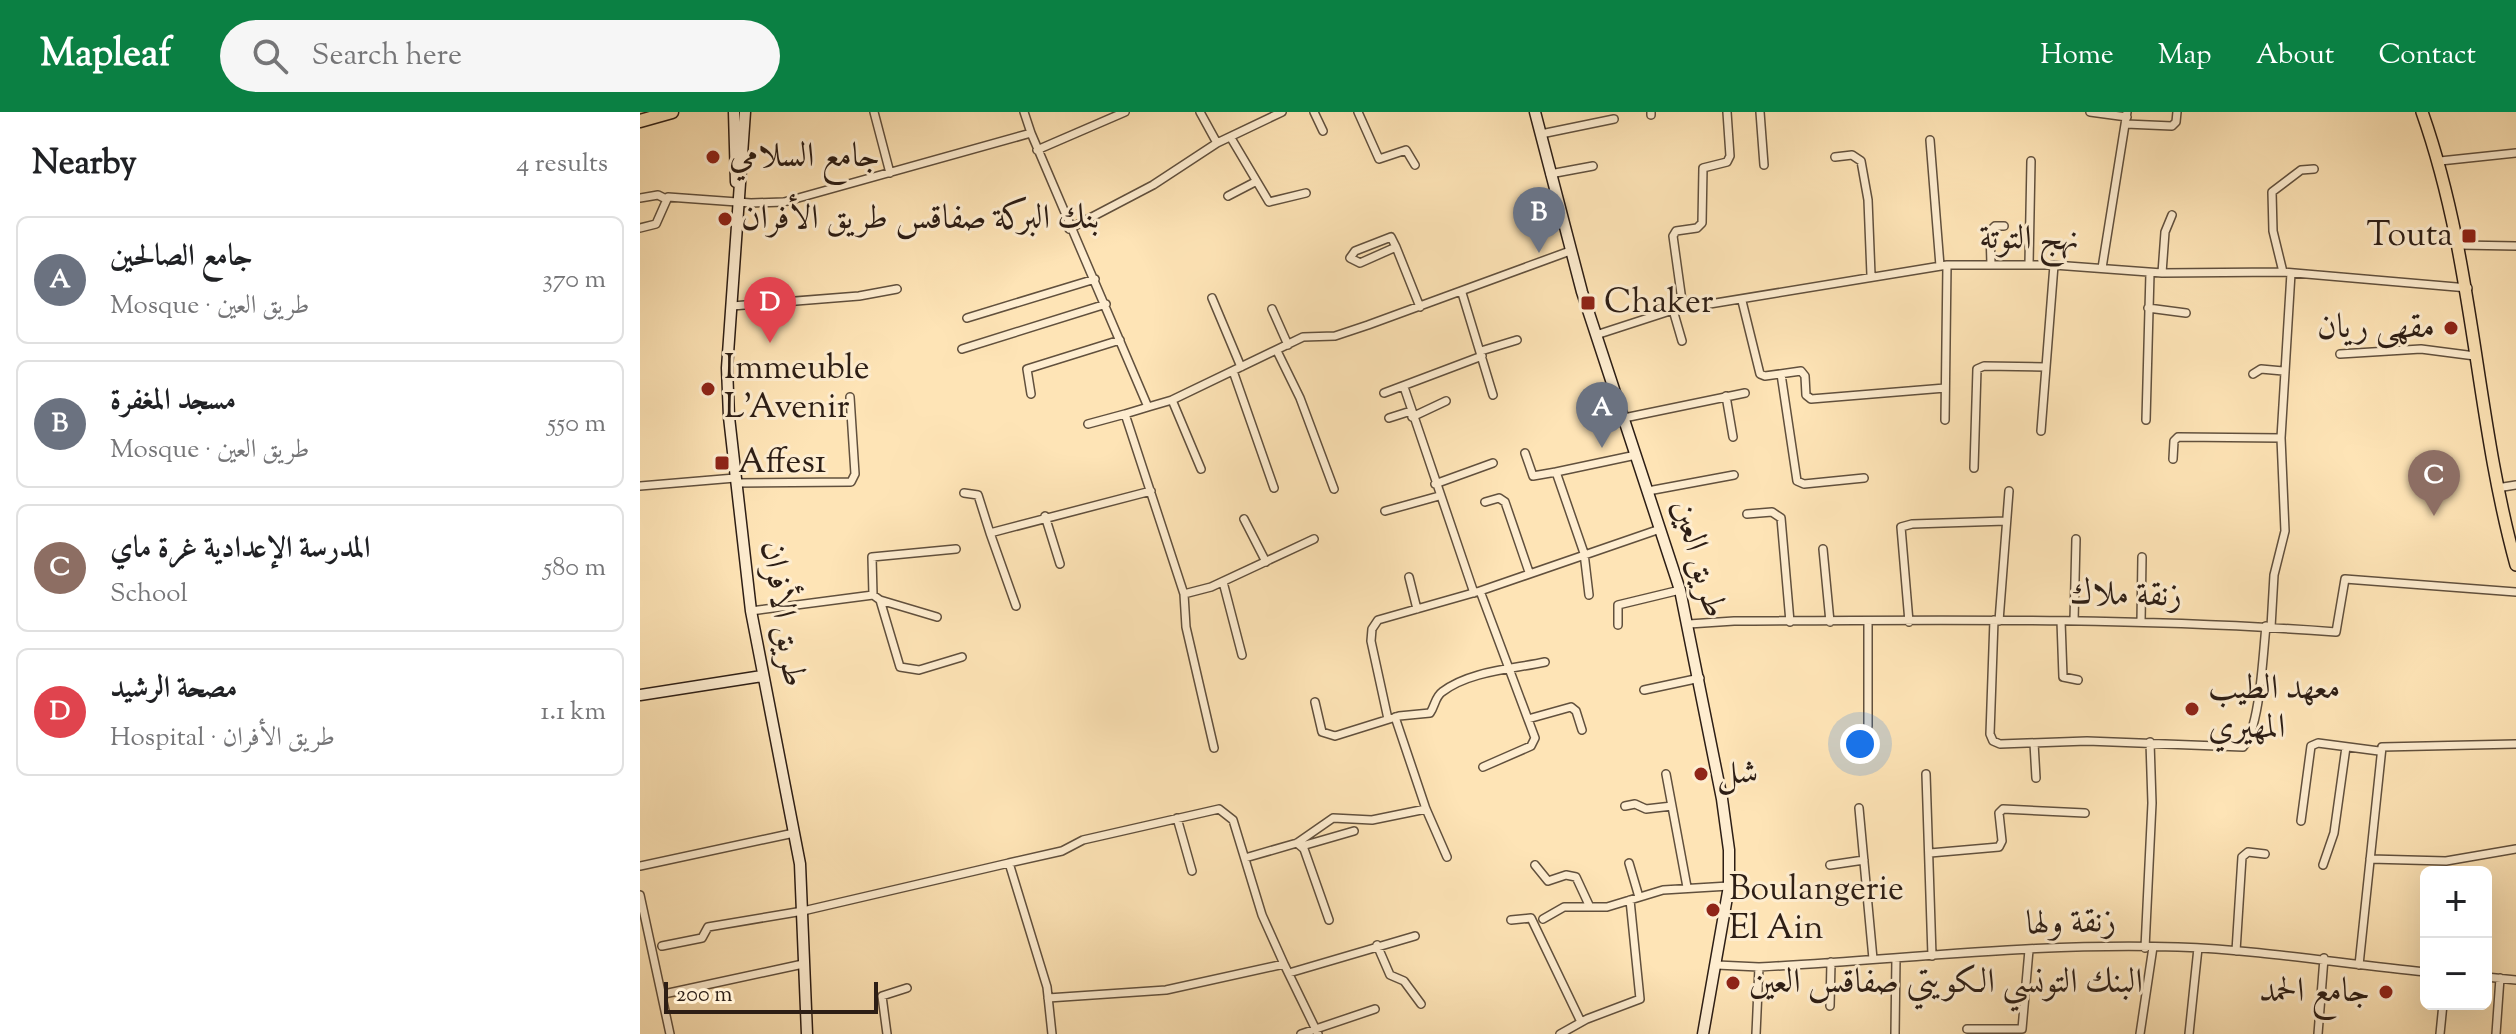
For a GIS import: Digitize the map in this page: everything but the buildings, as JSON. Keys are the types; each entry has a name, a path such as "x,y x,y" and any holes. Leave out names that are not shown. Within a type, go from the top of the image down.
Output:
{"highway":[{"path":"640,115 650,112"},
{"path":"640,121 672,112"}],"main road":[{"path":"726,112 735,125"},
{"name":"طريق الأفران","path":"734,112 738,201"},
{"name":"طريق الأفران","path":"745,112 727,380 751,611 800,864 807,1034"},
{"name":"طريق العين","path":"1535,112 1570,251 1680,590 1700,678 1727,826 1729,886 1703,1034"},
{"path":"2422,112 2440,161 2460,245 2497,488 2516,565"},
{"path":"640,695 762,676"}],"street":[{"path":"874,112 890,173"},
{"path":"1024,112 1069,229 1095,279 1148,407"},
{"path":"1037,150 1125,112"},
{"path":"1200,112 1217,143"},
{"path":"1069,229 1153,185 1217,143 1282,112"},
{"path":"1314,112 1323,131"},
{"path":"1358,112 1379,159 1406,150 1415,165"},
{"path":"1683,308 1673,236 1676,231 1697,228 1702,223 1703,168 1724,164 1730,156 1727,112"},
{"path":"1760,112 1764,165"},
{"path":"2090,112 2172,126 2177,112"},
{"path":"2102,268 2126,118"},
{"path":"1541,134 1614,119"},
{"path":"640,198 658,195 666,199 676,196 784,202 1031,133"},
{"path":"1231,138 1255,182 1273,204 1306,193"},
{"path":"1930,140 1944,265 1945,420"},
{"path":"2440,161 2516,153"},
{"path":"1835,157 1852,155 1861,161 1868,200 1871,275"},
{"path":"2029,264 2031,161"},
{"path":"1550,174 1593,166"},
{"path":"2009,491 1996,620 1990,738 2000,744 2150,742 2243,747 2251,739 2260,695 2274,575 2285,531 2281,438 2287,273 2273,231 2272,192 2301,170 2314,169"},
{"path":"1228,196 1255,182"},
{"path":"640,228 656,224 666,199"},
{"path":"2162,273 2165,232 2172,215"},
{"path":"1991,264 1990,231 1995,226 2004,226"},
{"path":"1396,247 1360,263 1350,258 1355,251 1387,237 1392,239 1396,247 1420,307"},
{"path":"2460,245 2516,246"},
{"path":"1088,424 1172,400 1307,336 1335,336 1462,293 1570,251"},
{"name":"نهج التوتة","path":"1596,335 1673,310 1742,301 1871,275 1944,265 2029,264 2150,273 2287,273 2468,288"},
{"path":"2041,431 2054,265"},
{"path":"2146,420 2150,273"},
{"path":"967,318 1095,279"},
{"path":"732,306 859,296 897,289"},
{"path":"1462,293 1493,395"},
{"path":"1212,298 1274,488"},
{"path":"1742,301 1760,374 1803,372 1806,395 1813,399 1945,388"},
{"path":"962,349 1106,304"},
{"path":"2148,308 2186,313"},
{"path":"1272,309 1288,345"},
{"path":"1673,310 1682,341"},
{"path":"1031,394 1027,369 1120,340"},
{"path":"1384,393 1517,340"},
{"path":"2340,354 2421,349 2475,356"},
{"path":"1277,351 1300,398 1334,489"},
{"path":"1974,468 1977,369 1984,366 2045,367"},
{"path":"2253,374 2261,369 2283,371"},
{"path":"1781,374 1797,481 1804,484 1864,478"},
{"path":"1404,387 1439,496 1535,738 1533,744 1483,767"},
{"path":"1624,418 1745,393"},
{"path":"1726,396 1733,437"},
{"path":"640,486 736,481 851,482 855,474 850,397"},
{"path":"1172,400 1201,469"},
{"path":"1389,418 1411,414 1446,401"},
{"path":"1125,414 1184,594 1186,627 1214,748"},
{"path":"2173,459 2176,437 2281,438"},
{"path":"1525,453 1533,476 1636,455"},
{"path":"1435,484 1493,463"},
{"path":"1556,472 1584,553 1589,595"},
{"path":"1648,491 1734,475"},
{"path":"2497,488 2516,485"},
{"path":"990,533 1045,516 1151,491"},
{"path":"964,493 978,495 1016,606"},
{"path":"1385,511 1439,496"},
{"path":"1485,502 1499,498 1505,502 1529,572"},
{"path":"1747,514 1772,512 1781,518 1790,622"},
{"path":"1045,516 1060,564"},
{"path":"1244,519 1266,562"},
{"path":"1909,622 1901,527 2006,521"},
{"path":"1447,857 1392,718 1372,629 1378,620 1477,592 1660,529"},
{"path":"1184,594 1223,582 1314,539"},
{"path":"2074,621 2076,539"},
{"path":"956,549 872,557 876,597 900,667 919,670 962,657"},
{"path":"1823,549 1830,622"},
{"path":"2141,622 2142,557"},
{"path":"1409,577 1417,609"},
{"name":"زنقة ملاك","path":"1689,624 1996,620 2141,622 2336,632 2345,579 2516,592"},
{"path":"1223,582 1242,655"},
{"path":"1618,625 1615,612 1618,605 1680,590"},
{"path":"751,611 876,597 937,617"},
{"path":"2061,621 2063,677 2078,680"},
{"path":"1868,622 1868,726"},
{"path":"1315,702 1321,728 1328,737 1392,718 1430,713 1438,695 1447,689 1545,662"},
{"path":"1644,690 1700,678"},
{"path":"1528,719 1571,707 1576,711 1582,730"},
{"path":"2140,1034 2149,948 2150,742"},
{"path":"2034,743 2036,778"},
{"path":"2301,821 2311,746 2379,751 2388,745 2516,744"},
{"path":"2323,865 2334,833 2346,747"},
{"path":"2359,965 2379,751"},
{"path":"1666,774 1687,887"},
{"path":"1926,774 1932,956"},
{"path":"1625,806 1648,809 1672,806"},
{"path":"1859,808 1873,959"},
{"path":"662,946 702,938 708,927 803,911 1062,851 1083,840 1212,809 1226,812 1233,820 1262,915 1318,1032"},
{"path":"1300,844 1333,818 1372,820 1426,809"},
{"path":"1930,853 1999,847 2002,841 1999,813 2003,809 2085,813"},
{"path":"1177,818 1192,871"},
{"path":"1245,858 1354,831"},
{"path":"640,866 794,833"},
{"path":"1300,844 1329,920"},
{"path":"2370,859 2438,862 2516,849"},
{"path":"2236,951 2242,857 2248,852 2265,854"},
{"path":"1830,865 1864,860"},
{"path":"2438,862 2438,866"},
{"path":"1009,863 1048,998 1052,1034"},
{"path":"1629,863 1639,897"},
{"path":"1535,865 1548,881 1566,875 1576,877 1589,905"},
{"path":"1543,919 1555,915 1561,908 1607,907 1687,887 1729,886"},
{"path":"640,895 664,994 670,1034"},
{"path":"1560,1034 1640,997 1630,900"},
{"path":"1511,920 1526,916 1533,921 1581,1022"},
{"path":"1289,973 1415,936"},
{"path":"1377,945 1390,975 1404,981 1421,1004"},
{"path":"2189,1034 2198,948"},
{"name":"زنقة ولها","path":"1717,965 1759,967 2029,950 2198,948 2324,958 2420,971"},
{"path":"1967,1029 2022,1029 2029,950"},
{"path":"1895,1034 1896,958"},
{"path":"2318,1034 2324,958"},
{"path":"1830,1006 1831,962"},
{"path":"664,994 803,964"},
{"path":"1048,998 1166,990 1284,964"},
{"path":"1756,1034 1759,967"},
{"path":"2492,977 2516,980"},
{"path":"2496,1034 2500,978"},
{"path":"887,1034 882,996 907,988"},
{"path":"1301,1034 1318,1032 1375,1009"},
{"path":"2440,1034 2442,1010"}],"place":[{"name":"جامع السلامي","path":"713,157"},
{"name":"بنك البركة صفاقس طريق الأفران","path":"725,219"},
{"name":"Touta","path":"2469,236"},
{"name":"مسجد المغفرة","path":"1539,253"},
{"name":"Chaker","path":"1588,303"},
{"name":"مقهى ريان","path":"2451,328"},
{"name":"مصحة الرشيد","path":"770,343"},
{"name":"Immeuble L'Avenir","path":"708,389"},
{"name":"جامع الصالحين","path":"1602,448"},
{"name":"Affes1","path":"722,463"},
{"name":"المدرسة الإعدادية غرة ماي","path":"2434,516"},
{"name":"معهد الطيب المهيري","path":"2192,709"},
{"name":"شل","path":"1701,774"},
{"name":"Boulangerie El Ain","path":"1713,910"},
{"name":"البنك التونسي الكويتي صفاقس العين","path":"1733,983"},
{"name":"جامع الحمد","path":"2386,992"}]}
